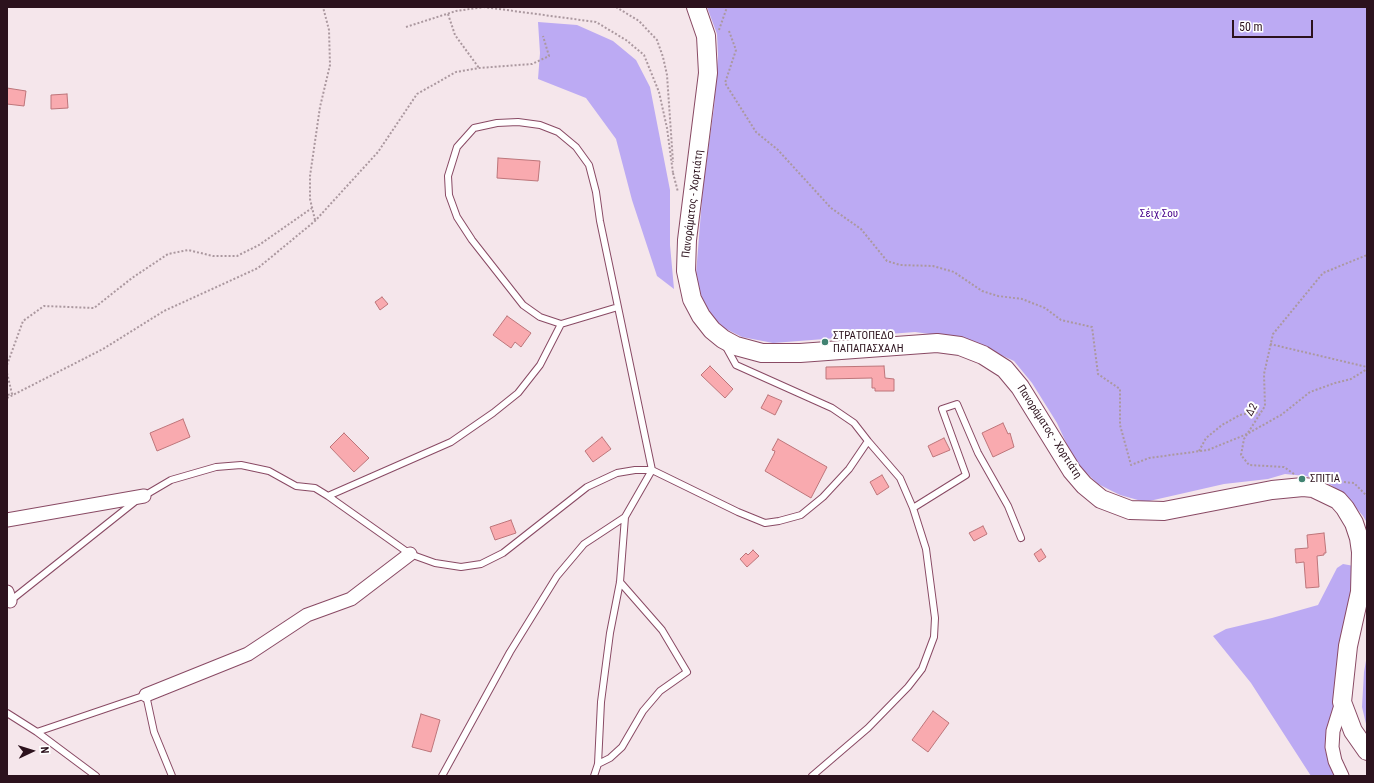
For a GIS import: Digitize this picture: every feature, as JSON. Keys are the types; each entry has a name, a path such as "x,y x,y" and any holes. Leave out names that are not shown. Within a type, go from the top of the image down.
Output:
{"main road":[{"name":"Πανοράματος - Χορτιάτη","path":"696,7 706,36 708,73 686,257 688,284 701,316 719,336 746,350 769,353 944,343 960,346 983,355 1004,369 1020,387 1072,471 1084,485 1101,499 1130,510 1164,511 1294,487 1313,488 1329,494 1338,500 1350,514 1359,538 1361,552 1360,592 1348,646 1342,702 1353,731 1367,751"}],"street":[{"path":"7,520 144,496"},
{"path":"146,695 248,654 307,615 351,599 410,554"},
{"path":"1342,702 1333,731 1332,747 1335,761 1342,776"}],"lane":[{"path":"594,776 598,764 601,702 608,648 620,582 625,517 652,470 618,307 600,221 596,192 589,165 576,148 558,132 540,125 518,122 497,123 474,128 458,147 448,176 449,195 457,217 472,240 523,305 540,317 561,324 618,307"},
{"path":"328,496 452,442 493,413 518,393 540,365 561,324"},
{"path":"719,336 736,364 832,408 854,423 900,478 913,508 926,549 935,618 934,637 929,654 922,668 908,688 868,728 812,776"},
{"path":"913,508 966,474 942,409 956,404 978,453 1008,506 1021,538"},
{"path":"8,599 144,496 170,480 216,466 241,465 269,471 296,486 315,488 410,554 435,563 461,567 481,564 503,553 587,487 617,473 634,470 652,470 738,512 765,522 779,521 801,515 823,497 849,469 868,440"},
{"path":"442,776 510,652 557,576 584,544 625,517"},
{"path":"598,764 610,758 622,747 643,711 660,691 687,672 662,630 620,582"},
{"path":"37,732 146,695 154,732 172,776"},
{"path":"7,714 37,732 96,776"}],"path":[{"path":"315,221 310,199 310,176 314,138 330,65 329,30 323,7"},
{"path":"406,27 448,14 484,7 596,22 626,40 644,55 659,92 667,128 673,173 681,199 691,209"},
{"path":"616,7 639,21 657,40 663,57 667,75 673,173"},
{"path":"448,14 455,35 479,68"},
{"path":"729,31 736,50 725,83 756,132 778,150 831,208 860,229 887,261 900,265 933,266 954,272 982,291 998,296 1022,299 1045,308 1061,320 1092,327 1098,374 1120,389 1120,425 1131,465 1148,458 1208,450 1247,434 1281,415 1310,392 1351,379 1367,368"},
{"path":"7,396 103,349 164,311 258,268 315,221 378,152 417,94 456,72 479,68 532,64 549,56 543,36"},
{"path":"7,365 23,321 44,306 94,308 132,278 168,254 188,250 213,256 238,256 259,245 312,208"},
{"name":"Δ2","path":"1296,475 1284,467 1249,465 1241,455 1244,438 1265,406 1264,374 1273,334 1323,273 1367,255"},
{"path":"1270,344 1367,368"},
{"path":"7,373 12,394"},
{"path":"1199,451 1206,438 1222,425 1240,415 1255,412 1260,414"},
{"path":"1332,481 1354,483 1367,496"}],"green space":[{"name":"Σέιχ Σου","path":"707,7 1367,7 1367,523 1347,497 1331,485 1306,476 1285,474 1268,479 1224,484 1145,502 1120,495 1098,484 1075,462 1057,423 1032,383 1014,361 966,339 915,332 773,343 742,337 724,328 715,319 706,306 700,293 696,274 703,187 714,107 718,56 717,34"},
{"path":"538,22 577,25 613,41 636,60 650,87 670,190 670,245 674,289 657,276 632,200 616,139 586,98 538,79 540,53"},
{"path":"1343,564 1354,566 1358,582 1334,715 1325,750 1334,776 1311,776 1251,683 1213,636 1226,629 1318,605 1337,568"},
{"path":"1367,655 1367,728 1362,707 1364,672"}],"building":[{"path":"7,88 26,91 24,106 7,104"},
{"path":"67,94 68,108 51,109 51,95"},
{"path":"498,158 540,161 538,181 497,178"},
{"path":"382,297 388,304 380,310 375,302"},
{"path":"507,316 531,333 521,347 515,342 511,348 493,335"},
{"path":"710,366 733,389 725,398 701,375"},
{"path":"884,366 885,378 894,379 894,391 875,391 875,388 872,388 872,378 826,379 826,367"},
{"path":"768,395 782,401 775,415 761,408"},
{"path":"183,419 190,437 157,451 150,433"},
{"path":"1003,423 1008,434 1010,433 1014,447 993,457 982,433"},
{"path":"344,433 369,458 354,472 330,447"},
{"path":"602,437 611,449 593,462 585,451"},
{"path":"944,438 950,450 933,457 928,446"},
{"path":"778,439 827,467 811,498 765,471 774,454 775,451 772,450"},
{"path":"882,475 889,487 877,495 870,482"},
{"path":"511,520 516,533 495,540 490,527"},
{"path":"983,526 987,534 974,541 969,533"},
{"path":"1324,533 1326,553 1324,553 1324,555 1317,556 1319,587 1306,588 1304,562 1296,563 1295,549 1308,548 1307,535"},
{"path":"1041,549 1046,557 1039,562 1034,554"},
{"path":"753,550 759,556 747,567 740,559 746,553 748,555"},
{"path":"933,711 949,723 928,752 912,740"},
{"path":"421,714 440,720 431,752 412,747"}],"place":[{"name":"ΣΤΡΑΤΟΠΕΔΟ ΠΑΠΑΠΑΣΧΑΛΗ","path":"825,342"},
{"name":"ΣΠΙΤΙΑ","path":"1302,479"}]}
